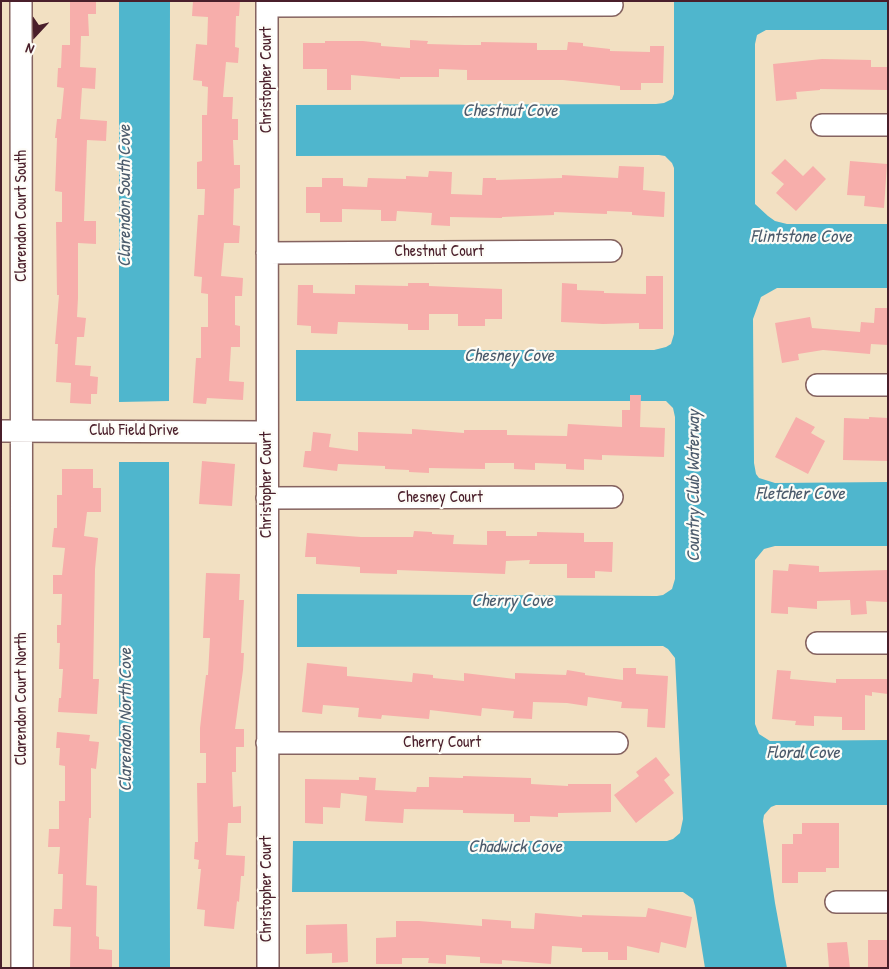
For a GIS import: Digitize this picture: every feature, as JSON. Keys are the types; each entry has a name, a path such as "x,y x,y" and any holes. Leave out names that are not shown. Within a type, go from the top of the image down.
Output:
{"street":[{"name":"Clarendon Court South","path":"12,431 21,1"},
{"path":"267,4 612,5"},
{"name":"Christopher Court","path":"267,4 268,968"},
{"path":"822,125 888,125"},
{"name":"Chestnut Court","path":"267,253 611,251"},
{"path":"817,385 888,385"},
{"name":"Club Field Drive","path":"12,431 267,432"},
{"name":"Clarendon Court North","path":"12,431 22,968"},
{"name":"Chesney Court","path":"267,498 612,497"},
{"path":"817,643 888,644"},
{"name":"Cherry Court","path":"267,744 617,743"},
{"path":"836,902 888,902"}],"water":[{"name":"Clarendon South Cove","path":"119,1 170,1 169,401 119,402"},
{"path":"674,1 888,1 888,30 766,30 757,35 755,44 755,204 775,221 787,224 888,224 888,288 777,288 761,297 753,319 754,463 756,474 759,478 775,483 888,482 888,546 775,546 764,549 755,560 755,724 759,734 770,741 888,740 888,805 776,805 771,807 764,815 763,821 775,903 787,968 705,968 693,899 683,892 292,892 293,841 667,841 680,833 683,819 675,658 663,646 297,647 297,594 657,596 663,595 672,589 675,579 675,417 673,408 666,401 296,401 296,350 654,350 666,347 671,344 674,334 674,168 672,163 665,156 659,155 296,156 296,105 664,103 672,99 674,94"},
{"name":"Clarendon North Cove","path":"119,462 169,462 170,968 119,968"}],"building":[{"path":"70,1 96,1 96,14 88,14 89,36 81,36 80,67 96,68 95,89 82,88 80,119 107,121 106,141 87,140 84,221 96,221 96,244 78,243 77,317 86,318 84,337 77,337 75,365 91,366 90,376 98,377 97,394 91,394 91,404 70,403 71,383 56,382 58,344 55,344 59,295 57,295 56,222 62,222 62,192 55,191 57,138 55,138 57,119 61,119 64,88 57,87 58,68 61,68 62,45 70,45"},
{"path":"193,1 240,1 239,16 236,16 235,47 239,48 238,63 226,62 223,97 233,97 232,119 238,119 238,140 233,140 234,165 240,165 240,188 234,189 233,225 240,226 239,243 224,243 221,276 243,278 242,296 235,296 235,325 240,326 240,347 231,347 229,381 244,382 243,400 207,398 206,404 193,403 196,358 201,358 201,327 208,327 208,294 201,293 202,277 194,276 198,215 204,215 205,189 197,189 197,162 202,161 202,115 207,115 208,87 202,86 202,81 193,80 196,44 207,45 208,17 192,16"},
{"path":"410,40 428,41 427,44 465,45 481,45 481,42 537,43 537,50 567,50 568,42 583,43 583,46 610,49 610,51 650,52 650,46 664,46 663,83 641,83 641,90 620,90 620,86 563,80 467,80 467,70 439,69 439,77 400,77 400,79 351,75 351,90 327,90 327,69 303,69 303,43 363,41 381,43 381,46 410,48"},
{"path":"822,59 871,60 871,67 888,67 888,90 820,89 796,92 797,99 776,101 773,64"},
{"path":"785,159 803,176 813,166 826,179 796,211 776,193 784,184 771,173"},
{"path":"850,161 887,164 884,208 864,206 865,196 847,195"},
{"path":"619,166 644,167 643,190 665,192 664,217 632,215 632,212 607,211 607,214 554,212 554,215 502,218 450,217 450,226 431,225 432,213 397,211 396,221 381,221 381,210 342,209 342,222 320,222 320,213 306,213 306,187 322,187 322,178 343,178 343,186 367,187 368,178 406,179 406,176 428,177 429,171 452,172 451,194 482,195 483,178 496,178 496,180 562,178 562,175 618,178"},
{"path":"646,276 663,276 663,329 639,329 639,323 561,322 562,283 577,284 577,290 646,294"},
{"path":"408,283 429,283 429,286 502,289 502,319 485,319 485,326 458,326 458,314 429,314 429,330 408,330 408,324 338,322 337,334 311,333 311,326 297,325 298,285 313,285 313,293 355,294 355,285 408,286"},
{"path":"875,308 888,308 888,345 871,344 870,354 823,350 798,354 799,360 782,363 775,323 810,317 812,328 860,332 861,322 874,323"},
{"path":"630,395 641,395 640,427 665,428 664,457 602,455 602,460 584,459 584,470 566,469 566,464 535,463 535,470 514,469 514,463 485,463 485,469 429,468 429,473 385,469 385,466 338,464 337,471 303,467 305,451 311,451 313,432 331,434 329,447 358,451 358,432 412,434 412,429 464,433 464,430 507,430 507,435 567,436 568,424 622,427 622,410 630,410"},
{"path":"796,417 815,427 811,433 825,441 808,474 775,457"},
{"path":"869,417 888,418 888,461 843,460 844,418 869,419"},
{"path":"202,461 235,464 232,506 199,504"},
{"path":"62,469 93,469 93,488 101,488 101,512 87,512 84,536 98,538 95,569 93,679 99,679 97,714 58,712 63,669 59,669 60,643 57,643 57,625 61,625 62,594 53,594 53,575 62,575 65,548 52,547 54,528 57,528 57,495 62,495"},
{"path":"414,531 454,535 453,544 487,545 487,531 506,531 506,536 537,536 537,532 584,533 584,542 613,542 612,572 595,571 595,578 567,578 567,564 529,564 530,560 506,561 505,574 397,570 397,574 360,573 360,567 316,564 316,557 305,557 307,533 361,537 413,537"},
{"path":"789,564 819,566 819,572 888,570 888,602 866,601 867,614 851,615 850,600 817,601 817,609 788,607 788,614 771,613 773,570 788,571"},
{"path":"206,573 240,574 239,600 244,600 241,653 244,653 243,670 235,729 244,729 244,747 236,747 236,772 232,772 233,807 241,806 241,823 228,823 226,855 245,856 244,876 241,876 234,929 204,926 205,910 197,909 201,869 198,869 199,860 194,859 195,842 198,842 197,783 206,783 206,753 200,753 200,728 206,675 208,675 210,638 203,638"},
{"path":"307,663 347,667 347,676 412,682 413,673 433,675 433,678 464,681 464,673 515,679 515,673 566,675 567,670 585,673 585,675 623,680 623,668 636,668 636,674 668,676 665,728 647,727 648,709 621,708 622,702 588,697 587,706 567,703 533,702 532,719 513,718 514,711 482,708 481,716 430,710 429,719 382,715 381,719 358,717 359,708 323,705 322,714 302,712"},
{"path":"777,670 791,671 790,679 836,683 836,679 888,679 888,694 872,692 872,696 865,695 865,730 842,730 842,717 814,716 814,726 795,725 796,721 772,719"},
{"path":"57,732 90,735 89,741 99,742 96,769 91,768 91,818 89,818 86,885 97,886 96,936 99,937 99,949 112,950 112,968 70,968 71,927 53,926 54,909 62,909 63,874 58,874 60,847 48,847 49,829 59,829 59,801 65,801 65,766 59,765 60,748 56,748"},
{"path":"656,757 670,775 664,780 674,793 636,823 614,795 639,776 636,772"},
{"path":"463,776 531,778 531,784 568,786 568,784 611,784 611,812 558,813 558,817 530,816 530,822 514,822 514,814 463,813 463,810 404,809 403,823 365,821 367,796 341,793 340,808 323,807 323,824 305,823 305,779 359,780 359,777 376,778 375,790 416,792 417,787 429,787 429,777 463,778"},
{"path":"802,823 839,823 839,868 826,868 826,872 798,872 798,883 782,883 782,844 793,844 793,834 802,834"},
{"path":"648,908 692,917 686,948 661,942 659,953 627,946 627,960 608,960 608,952 582,952 582,948 552,946 551,964 502,960 502,964 480,963 480,957 446,955 446,964 428,963 429,958 402,958 402,964 376,964 376,938 396,937 396,921 482,926 482,919 511,921 511,928 534,929 535,913 582,917 582,915 646,917"},
{"path":"347,924 348,962 332,963 332,953 306,954 306,925"},
{"path":"868,940 888,940 888,968 868,968"},
{"path":"847,942 850,968 829,968 827,943"}],"water label":[{"name":"Chestnut Cove","path":"510,111"},
{"name":"Flintstone Cove","path":"801,237"},
{"name":"Chesney Cove","path":"509,356"},
{"name":"Country Club Waterway","path":"694,486"},
{"name":"Fletcher Cove","path":"800,494"},
{"name":"Cherry Cove","path":"512,601"},
{"name":"Floral Cove","path":"803,753"},
{"name":"Chadwick Cove","path":"515,847"}]}
